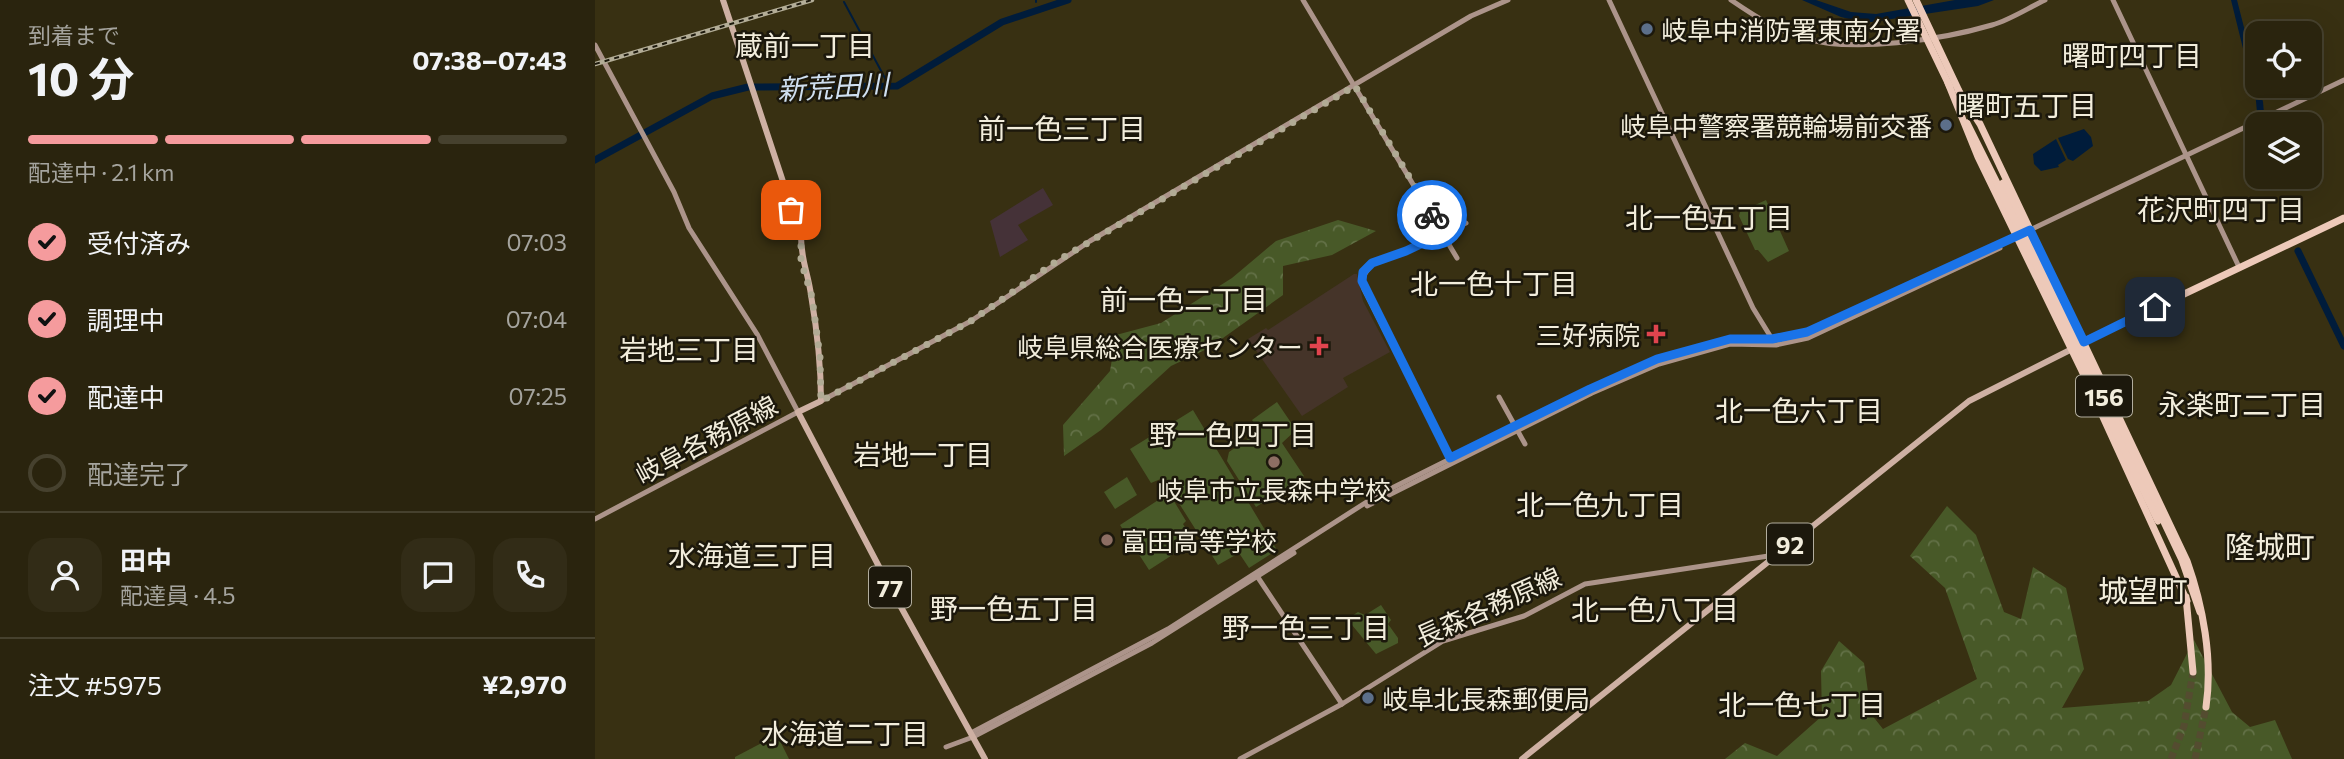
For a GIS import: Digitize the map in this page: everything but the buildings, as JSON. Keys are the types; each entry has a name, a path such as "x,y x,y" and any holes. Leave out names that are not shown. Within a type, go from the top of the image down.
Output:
{"highway":[{"name":"156","path":"1913,3 1958,90 2168,541 2187,601 2193,670"},
{"name":"156","path":"1930,37 1961,120 2150,514 2187,601"},
{"name":"156","path":"1948,83 2000,184 2172,539 2200,612"},
{"name":"156","path":"1958,90 1978,120 2187,561 2200,599 2207,658 2206,704"},
{"path":"2085,344 2239,267 2344,220"},
{"path":"2072,349 2344,220"}],"main road":[{"path":"723,0 801,236 801,261 810,288 820,357 821,401 798,412"},
{"name":"92","path":"1522,759 1969,401 2072,349"},
{"name":"77","path":"798,412 886,580 985,759"}],"street":[{"path":"1303,0 1457,258"},
{"path":"821,401 971,321 1057,261 1471,16 1509,0"},
{"path":"1609,0 1753,308 1772,339"},
{"path":"1731,0 1772,26 1825,44 1867,46 1991,26 2045,0"},
{"path":"2113,0 2239,267"},
{"path":"595,45 674,192 689,228 757,334 798,412"},
{"path":"946,747 1168,629 1378,499 1657,359 1730,339 1772,339 1807,332 2017,237 2344,80"},
{"path":"1450,458 1362,281 1363,272 1372,263 1406,251 1466,223"},
{"path":"1256,575 1376,496 1450,458 1592,393 1671,360 1730,344 1776,345 1808,338 2012,243 2017,237"},
{"path":"1499,397 1525,444"},
{"name":"岐阜各務原線","path":"595,519 798,412"},
{"name":"長森各務原線","path":"1240,759 1342,704 1443,641 1524,616 1585,584 1776,555"},
{"path":"1256,575 1342,704"}],"shaded area":[{"path":"1043,188 1053,205 1018,225 1028,240 1000,257 990,221"},
{"name":"岐阜県総合医療センター","path":"1357,274 1363,301 1390,352 1343,378 1348,387 1302,416 1248,339 1266,328 1268,330"}],"green space":[{"path":"1766,200 1789,251 1768,262 1755,250 1739,216 1740,212"},
{"path":"1338,220 1376,231 1332,255 1283,266 1283,295 1209,348 1171,366 1101,430 1064,456 1063,425 1110,371 1116,335 1161,323 1232,278 1276,241"},
{"path":"1277,402 1296,430 1282,443 1304,476 1256,507 1227,461 1229,452 1259,431 1252,420"},
{"path":"1193,410 1277,550 1249,568 1239,553 1218,565 1163,478 1151,483 1130,449"},
{"path":"1127,477 1137,495 1115,509 1104,492"},
{"path":"1169,493 1186,521 1183,524 1192,538 1191,543 1149,570 1120,525"},
{"path":"1947,506 1976,535 2004,612 2021,619 2033,567 2066,588 2084,669 2062,708 2148,701 2171,685 2194,640 2232,712 2250,727 2275,720 2292,759 1725,759 1745,743 1777,756 1822,716 1821,671 1839,641 1864,663 1871,714 1883,729 1977,679 1945,588 1910,556"},
{"path":"1381,605 1391,620 1388,624 1398,638 1398,643 1376,654 1347,619 1358,612 1365,615"},
{"path":"777,735 789,759 735,759 735,757"}],"water":[{"path":"1802,0 1816,0 1851,12 1876,14 1955,0 1994,0 1978,6 1865,23 1841,17"},
{"path":"2231,0 2237,0 2245,31 2245,57"},
{"path":"2255,98 2262,98 2264,112 2257,112"},
{"path":"2084,129 2091,137 2093,146 2073,161 2068,159 2058,138"},
{"path":"2056,139 2066,160 2058,165 2059,167 2041,171 2034,164 2033,154"}],"waterway":[{"name":"新荒田川","path":"595,160 712,96 748,87 897,86 1002,22 1068,0"},
{"path":"844,2 886,80"},
{"path":"2298,251 2344,346"}],"tunnel":[{"path":"2171,759 2184,726 2193,672"},
{"path":"2195,759 2206,707"}],"railway":[{"path":"595,64 812,0"}],"way so far":[{"path":"791,210 800,231 801,261 812,297 820,357 821,401 971,321 1057,261 1355,86 1432,215"}],"place":[{"name":"岐阜中消防署東南分署","path":"1647,29"},
{"name":"岐阜中警察署競輪場前交番","path":"1946,125"},
{"name":"三好病院","path":"1656,334"},
{"name":"岐阜県総合医療センター","path":"1319,346"},
{"name":"岐阜市立長森中学校","path":"1274,462"},
{"name":"富田高等学校","path":"1107,540"},
{"name":"岐阜北長森郵便局","path":"1368,698"}],"district":[{"name":"蔵前一丁目","path":"805,45"},
{"name":"曙町四丁目","path":"2132,55"},
{"name":"曙町五丁目","path":"2027,105"},
{"name":"前一色三丁目","path":"1062,128"},
{"name":"花沢町四丁目","path":"2221,209"},
{"name":"北一色五丁目","path":"1709,217"},
{"name":"北一色十丁目","path":"1494,283"},
{"name":"前一色二丁目","path":"1184,299"},
{"name":"岩地三丁目","path":"689,349"},
{"name":"永楽町二丁目","path":"2242,404"},
{"name":"北一色六丁目","path":"1799,410"},
{"name":"野一色四丁目","path":"1233,434"},
{"name":"岩地一丁目","path":"923,454"},
{"name":"北一色九丁目","path":"1600,504"},
{"name":"隆城町","path":"2270,545"},
{"name":"水海道三丁目","path":"752,555"},
{"name":"城望町","path":"2143,589"},
{"name":"野一色五丁目","path":"1014,608"},
{"name":"北一色八丁目","path":"1655,609"},
{"name":"野一色三丁目","path":"1306,627"},
{"name":"北一色七丁目","path":"1802,704"},
{"name":"水海道二丁目","path":"845,733"}],"route":[{"path":"1432,215 1444,233 1416,247 1372,263 1363,272 1362,281 1385,332 1450,458 1657,359 1730,339 1772,339 1807,332 2030,230 2084,342 2155,307"}]}
